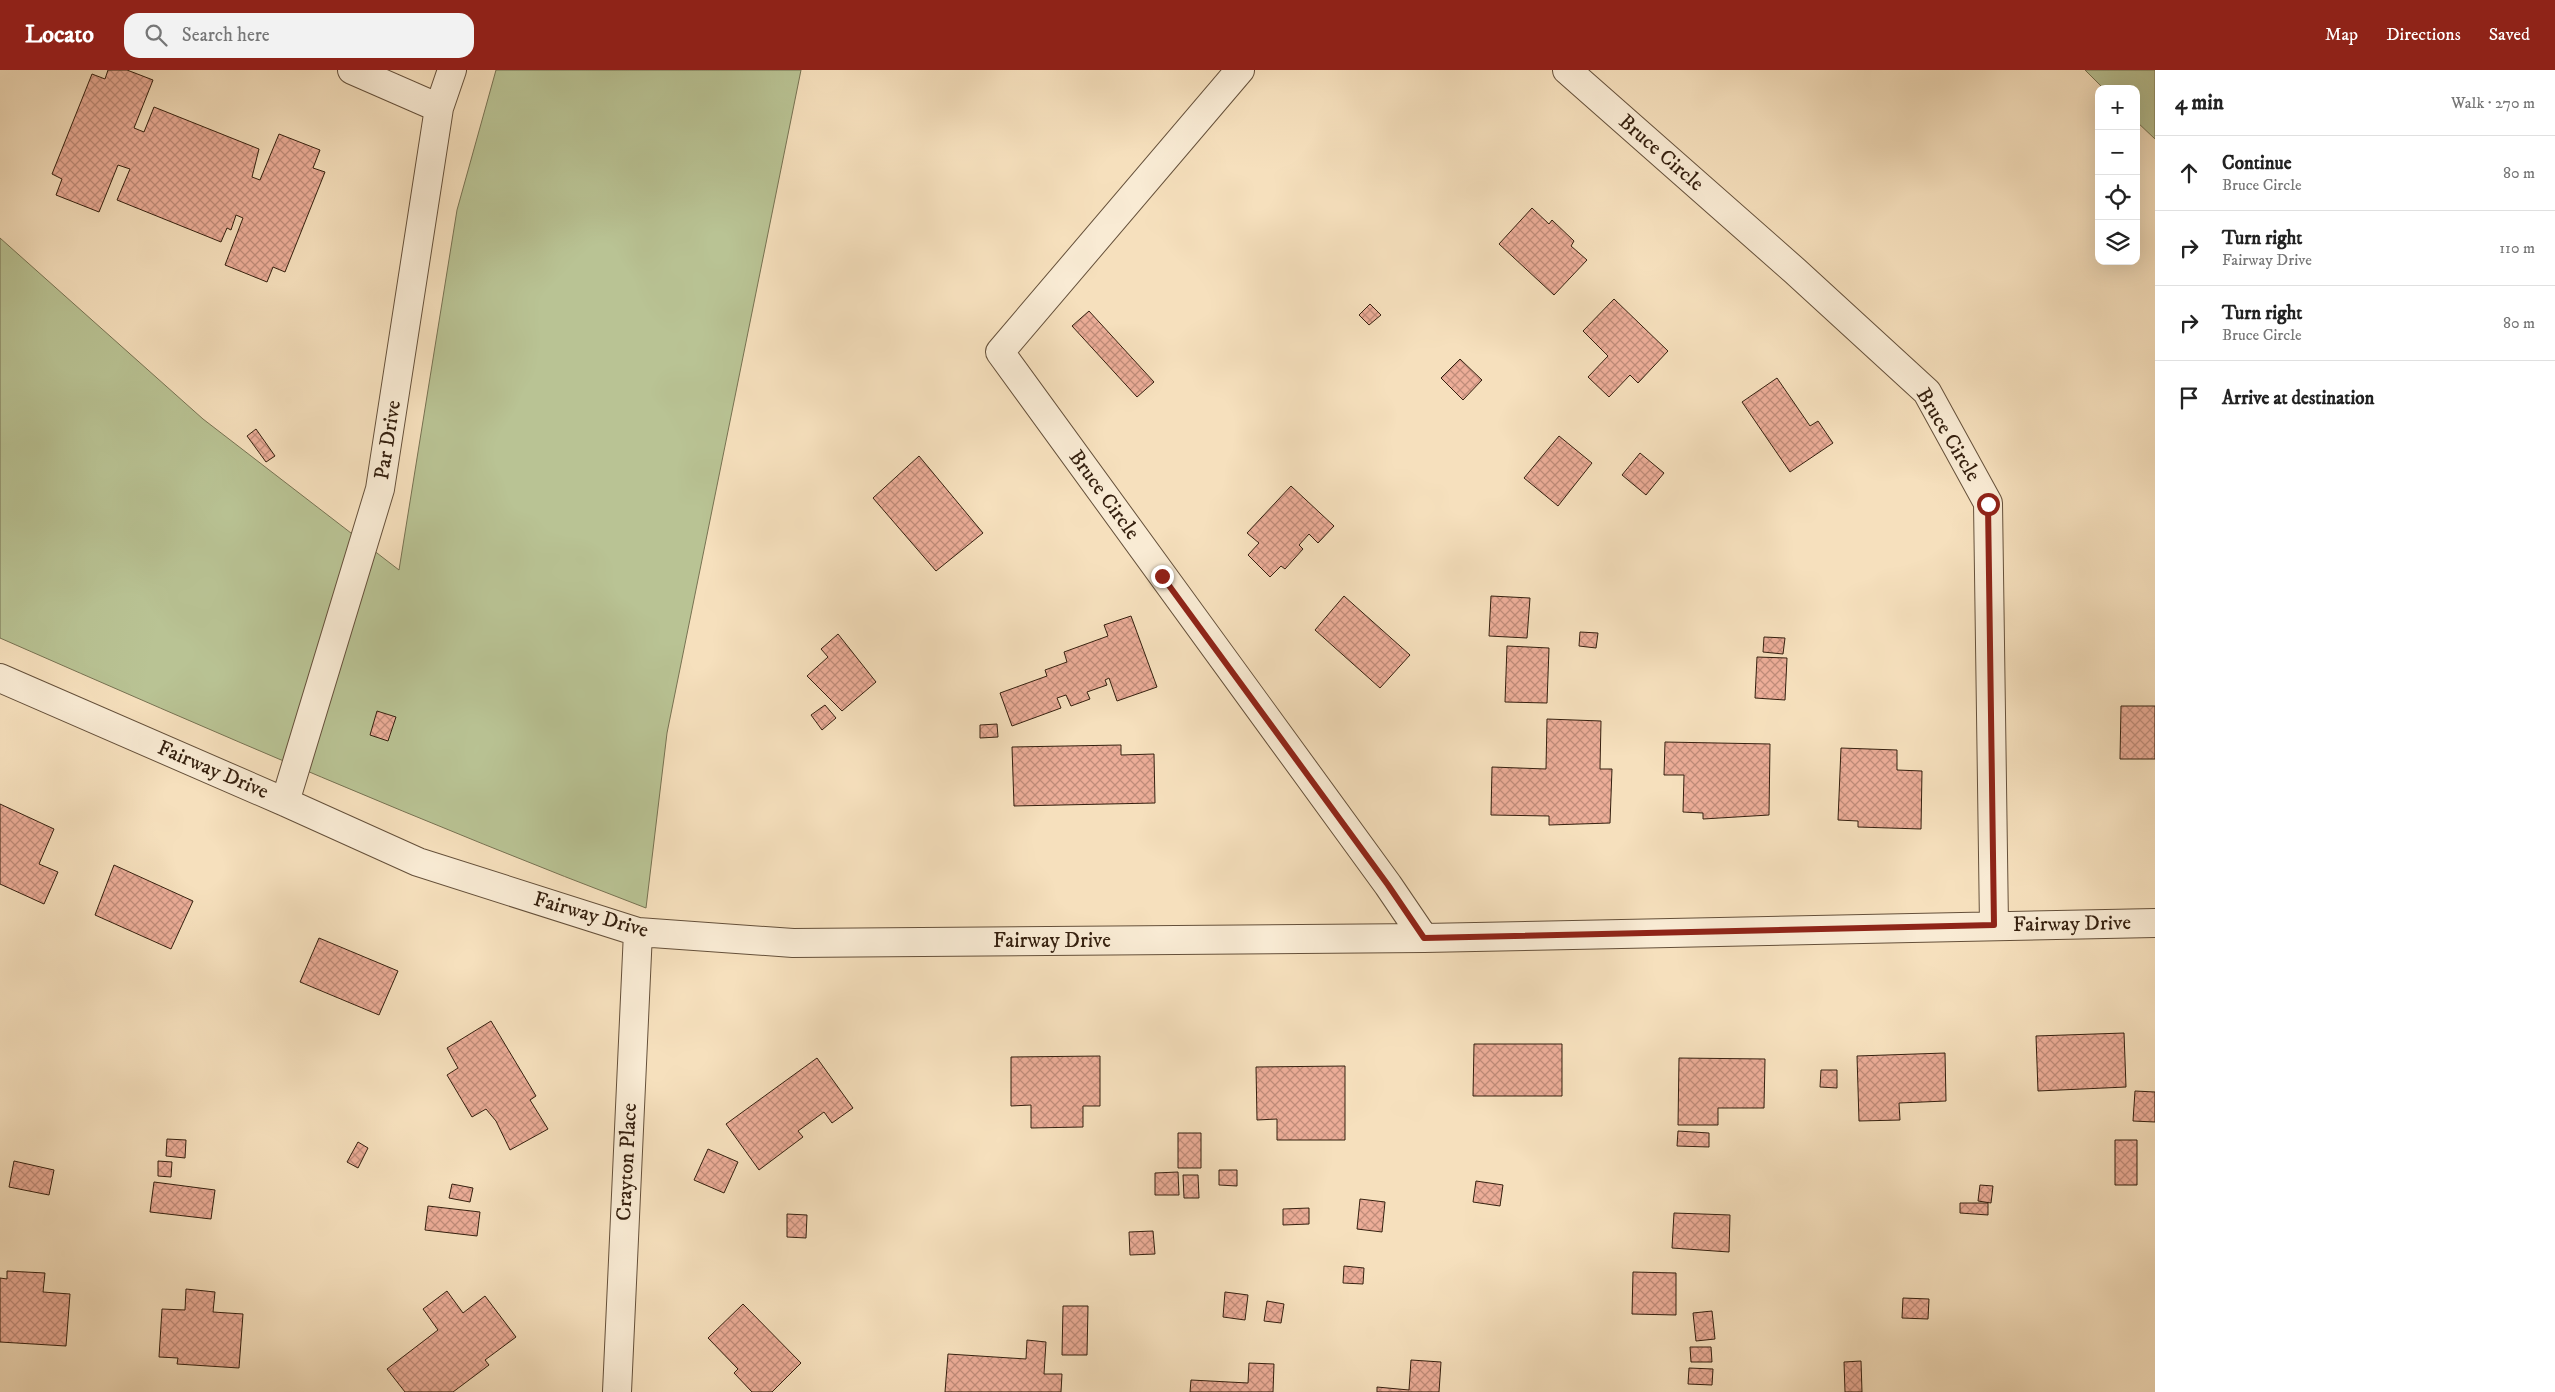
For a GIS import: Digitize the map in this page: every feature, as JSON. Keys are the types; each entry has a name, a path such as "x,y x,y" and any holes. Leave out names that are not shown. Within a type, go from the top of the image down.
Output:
{"street":[{"path":"352,70 439,108"},
{"name":"Par Drive","path":"285,802 380,489 439,108 452,70"},
{"name":"Bruce Circle","path":"1240,70 1000,352 1388,885 1424,938"},
{"name":"Bruce Circle","path":"1566,70 1795,270 1927,392 1988,504 1994,925"},
{"name":"Fairway Drive","path":"0,678 418,862 638,932 793,943 1424,938 2155,923"},
{"name":"Crayton Place","path":"617,1392 638,932"}],"green space":[{"path":"496,70 801,70 667,733 646,908 402,811 0,638 0,238 203,419 399,570 457,210"},
{"path":"2085,70 2155,70 2155,139 2140,125 2140,85 2100,85"}],"building":[{"path":"108,70 127,70 153,80 134,128 144,132 154,107 259,149 252,177 260,180 279,134 320,150 313,168 325,172 285,272 273,267 267,282 225,265 243,218 236,215 231,230 227,228 221,242 117,200 130,169 118,165 99,212 56,195 62,179 52,174 92,74 105,79"},
{"path":"1532,208 1549,224 1552,220 1574,241 1571,246 1587,260 1554,295 1499,244"},
{"path":"1614,299 1668,351 1638,383 1630,375 1609,397 1588,377 1608,356 1583,331"},
{"path":"1370,304 1381,315 1369,325 1359,315"},
{"path":"1089,311 1154,382 1137,397 1072,326"},
{"path":"1460,359 1482,380 1463,400 1441,378"},
{"path":"1777,378 1810,426 1818,421 1833,443 1790,472 1742,402"},
{"path":"256,429 275,456 266,462 247,436"},
{"path":"1559,436 1592,463 1558,506 1524,478"},
{"path":"1640,453 1664,473 1646,495 1622,475"},
{"path":"919,456 983,533 936,571 873,498"},
{"path":"1291,486 1334,526 1318,543 1309,534 1299,545 1303,549 1285,569 1281,566 1270,577 1248,555 1259,543 1247,533"},
{"path":"1344,596 1410,655 1380,688 1315,630"},
{"path":"1491,596 1530,598 1527,638 1489,636"},
{"path":"1131,616 1157,687 1117,701 1109,678 1105,680 1107,685 1087,692 1090,699 1071,706 1066,695 1057,698 1061,708 1012,726 1000,693 1047,676 1045,670 1067,662 1064,652 1108,636 1104,625"},
{"path":"1580,632 1598,633 1596,648 1579,646"},
{"path":"838,634 876,682 842,711 807,676 828,657 821,649"},
{"path":"1764,637 1785,638 1783,654 1763,652"},
{"path":"1507,646 1549,648 1547,703 1505,702"},
{"path":"1757,657 1787,658 1785,700 1755,698"},
{"path":"825,705 836,718 822,730 811,715"},
{"path":"2121,706 2155,706 2155,759 2120,759"},
{"path":"377,711 396,717 388,741 370,735"},
{"path":"1547,719 1601,721 1600,769 1612,769 1610,823 1549,825 1549,816 1491,815 1492,767 1546,769"},
{"path":"997,724 998,737 980,738 980,725"},
{"path":"1665,742 1770,744 1769,815 1703,819 1703,813 1683,812 1684,775 1664,775"},
{"path":"1121,745 1121,755 1154,754 1155,803 1014,806 1012,747"},
{"path":"1841,748 1897,750 1897,770 1922,771 1921,829 1858,827 1858,821 1838,820"},
{"path":"0,804 54,829 39,864 58,872 44,904 0,884"},
{"path":"114,865 193,901 171,949 95,915"},
{"path":"319,938 398,971 379,1015 300,982"},
{"path":"491,1021 536,1096 530,1100 548,1129 510,1150 496,1121 486,1109 472,1117 447,1075 458,1068 447,1048"},
{"path":"2124,1033 2126,1087 2038,1091 2036,1036"},
{"path":"1474,1044 1562,1044 1562,1096 1473,1096"},
{"path":"1945,1053 1946,1101 1899,1103 1900,1120 1859,1121 1857,1056"},
{"path":"1100,1056 1100,1106 1083,1106 1083,1127 1031,1128 1031,1105 1011,1106 1011,1057"},
{"path":"817,1058 853,1108 832,1123 824,1112 798,1131 803,1137 759,1170 726,1124"},
{"path":"1679,1058 1765,1059 1764,1108 1718,1108 1718,1125 1678,1125"},
{"path":"1345,1066 1345,1140 1277,1140 1277,1119 1257,1120 1256,1067"},
{"path":"1821,1070 1837,1070 1837,1088 1820,1087"},
{"path":"2135,1091 2155,1092 2155,1122 2133,1121"},
{"path":"1678,1131 1709,1133 1709,1147 1677,1146"},
{"path":"1178,1133 1201,1133 1201,1168 1178,1168"},
{"path":"167,1139 186,1140 185,1158 166,1156"},
{"path":"2115,1140 2137,1140 2137,1185 2115,1185"},
{"path":"358,1142 368,1148 358,1168 347,1162"},
{"path":"708,1149 738,1162 724,1193 694,1180"},
{"path":"14,1161 54,1170 49,1195 9,1187"},
{"path":"158,1161 172,1162 171,1177 158,1176"},
{"path":"1219,1170 1237,1170 1237,1186 1219,1185"},
{"path":"1178,1172 1179,1195 1155,1195 1155,1173"},
{"path":"1183,1175 1198,1175 1199,1198 1184,1198"},
{"path":"1476,1181 1503,1185 1500,1206 1473,1202"},
{"path":"154,1182 215,1190 211,1219 150,1212"},
{"path":"452,1184 473,1188 470,1202 449,1198"},
{"path":"1980,1185 1993,1186 1991,1203 1978,1201"},
{"path":"1360,1199 1385,1202 1382,1232 1357,1229"},
{"path":"1960,1203 1988,1203 1988,1215 1960,1213"},
{"path":"428,1206 480,1212 477,1236 425,1230"},
{"path":"1309,1208 1309,1224 1283,1225 1283,1209"},
{"path":"1674,1213 1730,1215 1729,1252 1672,1248"},
{"path":"787,1214 807,1215 806,1238 787,1237"},
{"path":"1153,1231 1155,1254 1130,1255 1129,1232"},
{"path":"1344,1266 1364,1268 1363,1284 1343,1283"},
{"path":"7,1271 45,1273 43,1292 70,1294 66,1346 0,1342 0,1278 7,1279"},
{"path":"1633,1272 1676,1273 1676,1315 1632,1314"},
{"path":"186,1289 215,1292 213,1312 243,1314 239,1368 177,1364 178,1358 159,1357 162,1309 185,1310"},
{"path":"447,1291 463,1313 485,1296 516,1337 485,1360 489,1365 453,1392 405,1392 387,1369 438,1330 423,1309"},
{"path":"1225,1292 1248,1295 1245,1320 1223,1317"},
{"path":"1903,1298 1929,1299 1928,1319 1902,1318"},
{"path":"1267,1301 1284,1304 1281,1323 1264,1321"},
{"path":"743,1304 801,1363 772,1392 752,1392 734,1373 738,1369 708,1338"},
{"path":"1063,1306 1088,1306 1087,1355 1062,1355"},
{"path":"1712,1311 1715,1339 1696,1341 1693,1313"},
{"path":"1027,1340 1046,1342 1044,1374 1062,1374 1061,1392 945,1392 948,1354 1026,1359"},
{"path":"1690,1347 1711,1347 1712,1362 1691,1362"},
{"path":"1411,1360 1441,1362 1439,1392 1377,1392 1377,1387 1409,1390"},
{"path":"1861,1361 1862,1392 1845,1392 1844,1362"},
{"path":"1249,1363 1274,1364 1273,1392 1190,1392 1191,1380 1248,1383"},
{"path":"1689,1368 1713,1369 1712,1385 1688,1384"}],"route":[{"path":"1162,576 1388,885 1424,938 1994,925 1988,504"}]}
